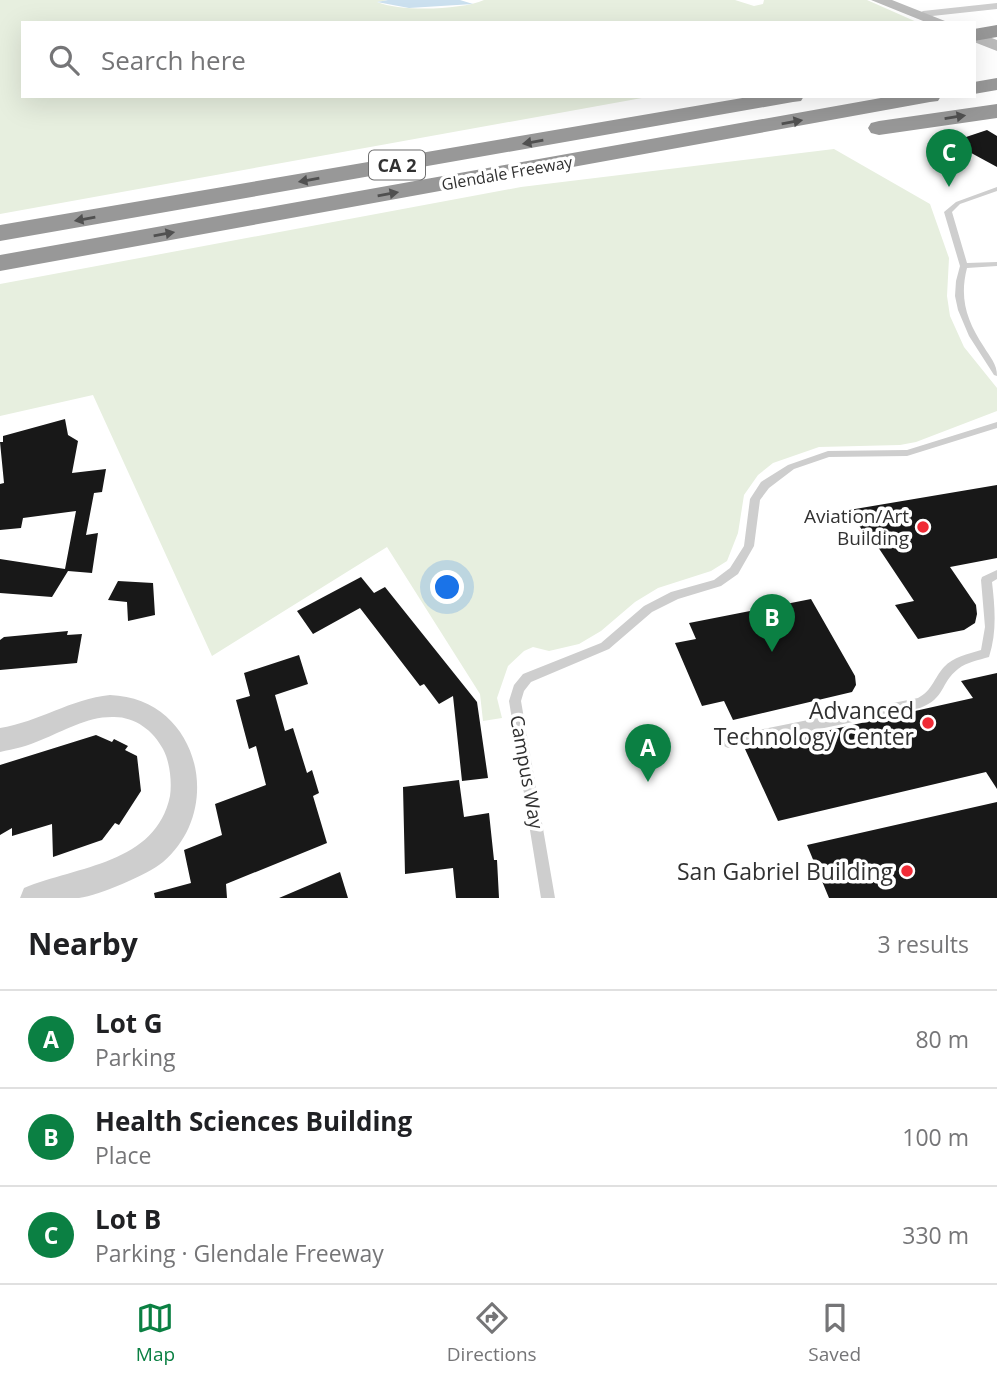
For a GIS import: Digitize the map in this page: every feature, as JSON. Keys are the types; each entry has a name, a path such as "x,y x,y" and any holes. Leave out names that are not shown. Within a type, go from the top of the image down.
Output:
{"highway":[{"path":"976,88 997,84"},
{"path":"586,133 628,113 692,98"},
{"name":"Glendale Freeway","path":"0,233 782,98"},
{"name":"Glendale Freeway","path":"0,263 919,98"},
{"path":"604,156 656,158 997,111"}],"street":[{"path":"878,0 939,21"},
{"path":"900,0 917,7 923,14"},
{"path":"923,14 997,6"},
{"path":"0,740 28,734 97,706 123,706 145,714 165,729 183,762 183,790 173,827 153,852 125,867 34,898"}],"lane":[{"path":"997,189 953,205 948,212 964,266 960,282 961,310 968,328 997,373"},
{"path":"964,266 997,264"},
{"name":"Campus Way","path":"548,898 515,701 518,689 527,678 605,646 656,604 675,595 717,583 734,571 749,546 755,499 765,485 792,467 828,454 906,453 997,425"},
{"path":"728,742 920,703 932,698 950,668 956,663 985,653 989,646 991,629 986,580 997,574"}],"green space":[{"path":"0,0 388,0 377,2 401,7 431,8 461,6 484,0 735,0 754,6 763,4 764,0 867,0 914,21 21,21 21,98 642,98 0,214"},
{"path":"834,149 930,204 949,258 947,296 950,316 964,347 997,388 997,411 916,442 900,445 819,447 773,463 758,475 744,495 738,533 727,561 711,571 658,588 635,602 601,631 579,644 549,651 533,647 524,651 508,666 497,698 502,718 483,721 480,694 387,547 212,656 93,395 0,416 0,284 521,187"}],"water":[{"path":"460,0 473,4 409,8 377,2"}],"building":[{"path":"987,130 997,136 997,167 951,142"},
{"path":"65,419 68,435 78,441 72,473 106,469 102,492 94,493 86,535 98,533 92,573 68,571 52,597 0,593 0,559 65,569 76,511 23,518 21,528 0,530 0,484 4,483 0,442 3,442 3,436"},
{"name":"Aviation/Art Building","path":"997,485 997,558 950,567 976,605 975,623 964,630 918,639 895,605 914,601 868,532 864,533 849,510"},
{"path":"361,577 374,593 385,587 477,702 488,778 462,781 453,696 439,704 424,684 420,686 360,608 313,634 297,611"},
{"path":"118,581 153,583 155,615 128,621 127,602 108,600"},
{"path":"811,599 855,676 856,685 852,692 733,720 724,701 702,706 675,643 696,639 689,623"},
{"path":"68,631 67,635 82,634 77,663 0,670 0,640 4,637"},
{"path":"299,655 308,684 275,695 285,731 293,728 307,773 312,770 319,793 313,796 327,843 226,884 227,898 155,898 154,893 191,883 184,850 222,835 215,804 266,785 256,746 249,749 236,700 250,696 244,673"},
{"name":"Advanced Technology Center","path":"997,673 997,789 986,772 778,821 745,749 973,698 961,681"},
{"path":"96,735 128,746 125,750 137,756 141,791 119,825 115,823 102,840 53,857 52,824 12,836 12,828 0,835 0,765"},
{"path":"459,780 464,817 489,813 494,860 497,860 499,898 456,898 453,868 405,874 403,787"},
{"name":"San Gabriel Building","path":"997,802 997,898 829,898 807,845"},
{"path":"340,872 348,898 279,898"}],"place":[{"name":"Lot B","path":"949,187"},
{"name":"Aviation/Art Building","path":"923,527"},
{"name":"Health Sciences Building","path":"772,652"},
{"name":"Advanced Technology Center","path":"928,723"},
{"name":"Lot G","path":"648,782"},
{"name":"San Gabriel Building","path":"907,871"}]}
